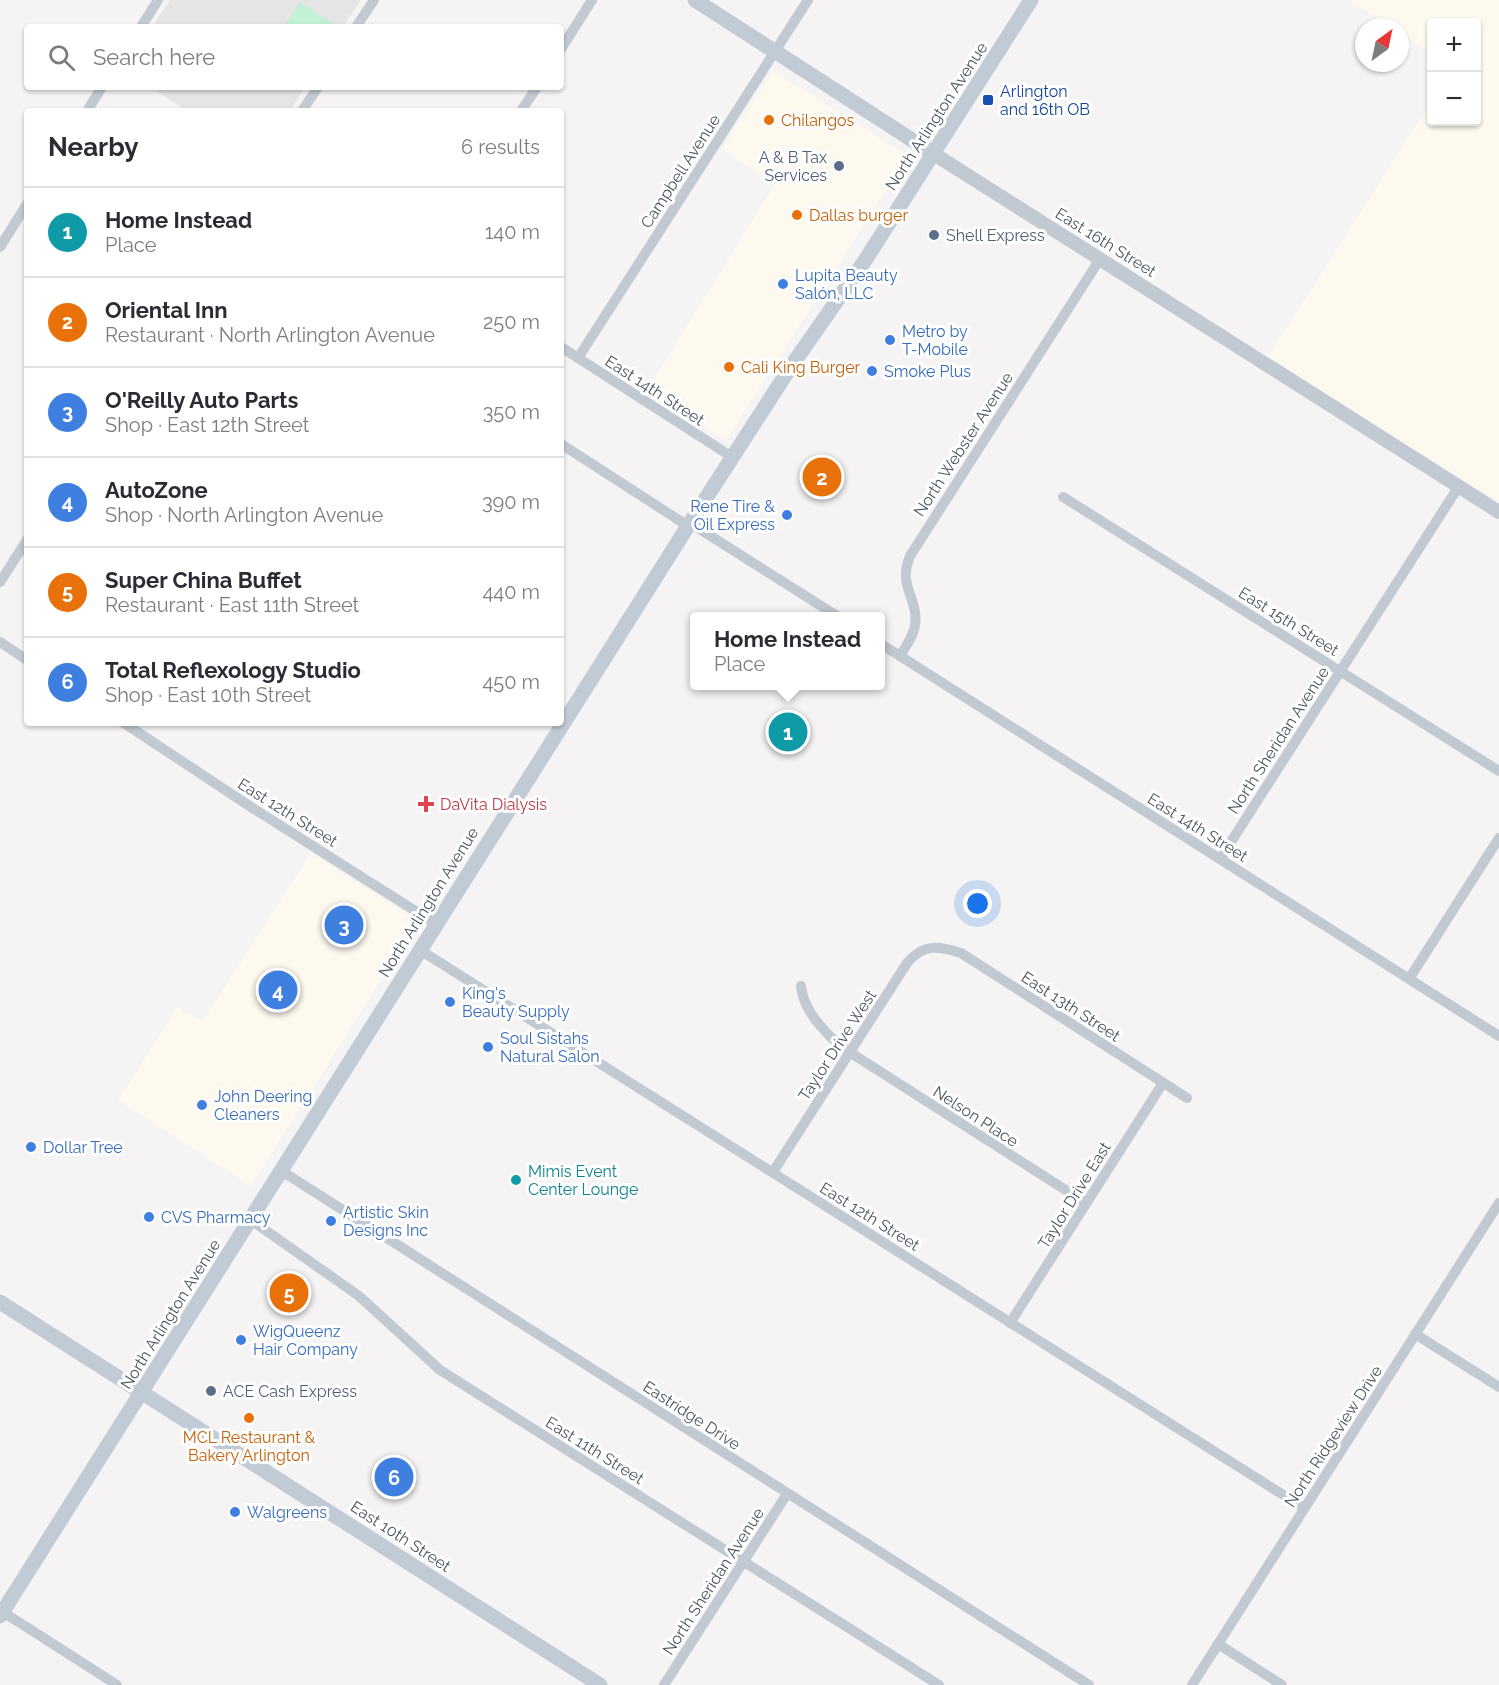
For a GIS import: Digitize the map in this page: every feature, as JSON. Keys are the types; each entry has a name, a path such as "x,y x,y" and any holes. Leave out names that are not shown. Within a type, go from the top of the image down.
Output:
{"main road":[{"name":"East 16th Street","path":"695,0 934,154"},
{"name":"North Arlington Avenue","path":"564,716 732,457 934,154 1031,0"},
{"name":"North Arlington Avenue","path":"1,1614 251,1220 558,726"},
{"name":"East 10th Street","path":"0,1302 600,1685"}],"street":[{"path":"143,24 158,0"},
{"path":"359,24 374,0"},
{"path":"564,44 592,0"},
{"name":"Campbell Avenue","path":"578,358 807,0"},
{"path":"89,108 100,90"},
{"path":"304,108 316,90"},
{"path":"523,108 535,90"},
{"name":"East 16th Street","path":"934,154 1499,512"},
{"path":"0,246 24,209"},
{"name":"North Webster Avenue","path":"900,656 915,628 915,609 905,583 905,570 910,556 1100,259"},
{"name":"East 14th Street","path":"564,349 732,457"},
{"path":"564,446 831,612"},
{"name":"North Sheridan Avenue","path":"1220,859 1459,486"},
{"name":"East 15th Street","path":"1063,497 1499,771"},
{"path":"0,582 24,545"},
{"path":"0,642 24,658"},
{"name":"East 14th Street","path":"885,647 1499,1036"},
{"name":"East 12th Street","path":"129,726 436,924"},
{"path":"1409,979 1499,838"},
{"name":"Taylor Drive West","path":"773,1172 907,963 922,951 936,946"},
{"name":"East 13th Street","path":"936,946 961,953 1187,1098"},
{"name":"East 12th Street","path":"420,950 1305,1508"},
{"name":"Nelson Place","path":"801,986 803,1000 809,1011 831,1038 850,1053 1086,1203"},
{"name":"Taylor Drive East","path":"1010,1323 1163,1083"},
{"name":"Eastridge Drive","path":"280,1170 1089,1685"},
{"name":"North Ridgeview Drive","path":"1192,1685 1499,1203"},
{"name":"East 11th Street","path":"251,1220 364,1300 440,1370 939,1685"},
{"path":"1415,1334 1499,1387"},
{"name":"North Sheridan Avenue","path":"664,1685 787,1494"},
{"path":"1,1614 117,1685"},
{"path":"1218,1644 1282,1685"}],"shaded area":[{"path":"170,0 361,0 345,24 154,24"},
{"path":"1349,0 1499,0 1499,503 1268,357 1427,108 1427,126 1481,126 1481,18 1427,18 1427,50 1409,38 1409,18 1377,18"},
{"path":"773,71 908,156 726,440 648,389 775,184 722,149"},
{"path":"155,90 303,90 292,108 182,108"},
{"path":"311,853 413,918 414,928 251,1186 118,1100 178,1007 202,1022"}],"green space":[{"path":"300,2 334,24 285,24"}],"place":[{"name":"Arlington and 16th OB","path":"988,100"},
{"name":"Chilangos","path":"769,120"},
{"name":"A & B Tax Services","path":"839,166"},
{"name":"Dallas burger","path":"797,215"},
{"name":"Shell Express","path":"934,235"},
{"name":"Lupita Beauty Salón, LLC","path":"783,284"},
{"name":"Metro by T-Mobile","path":"890,340"},
{"name":"Cali King Burger","path":"729,367"},
{"name":"Smoke Plus","path":"872,371"},
{"name":"Oriental Inn","path":"822,477"},
{"name":"Rene Tire & Oil Express","path":"787,515"},
{"name":"Home Instead","path":"788,732"},
{"name":"DaVita Dialysis","path":"426,804"},
{"name":"O'Reilly Auto Parts","path":"344,925"},
{"name":"AutoZone","path":"278,990"},
{"name":"King's Beauty Supply","path":"450,1002"},
{"name":"Soul Sistahs Natural Salon","path":"488,1047"},
{"name":"John Deering Cleaners","path":"202,1105"},
{"name":"Dollar Tree","path":"31,1147"},
{"name":"Mimis Event Center Lounge","path":"516,1180"},
{"name":"CVS Pharmacy","path":"149,1217"},
{"name":"Artistic Skin Designs Inc","path":"331,1221"},
{"name":"Super China Buffet","path":"289,1293"},
{"name":"WigQueenz Hair Company","path":"241,1340"},
{"name":"ACE Cash Express","path":"211,1391"},
{"name":"MCL Restaurant & Bakery Arlington","path":"249,1418"},
{"name":"Total Reflexology Studio","path":"394,1477"},
{"name":"Walgreens","path":"235,1512"}]}
